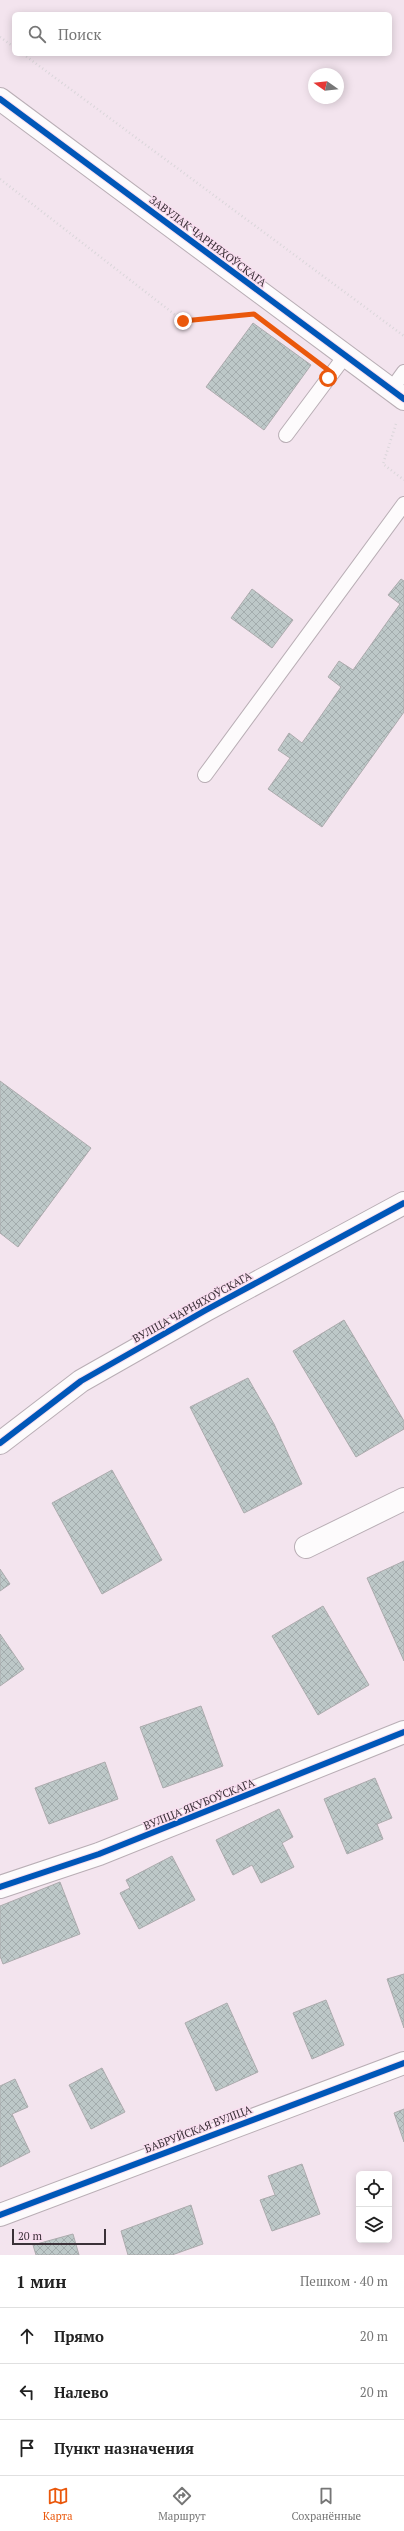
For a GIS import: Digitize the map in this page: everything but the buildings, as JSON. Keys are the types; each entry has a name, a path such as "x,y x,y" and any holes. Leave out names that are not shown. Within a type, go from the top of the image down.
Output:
{"street":[{"name":"ЗАВУЛАК ЧАРНЯХОЎСКАГА","path":"0,99 398,395"},
{"name":"ВУЛІЦА ЧАРНЯХОЎСКАГА","path":"0,1442 81,1381 206,1310 404,1203"},
{"path":"306,1547 404,1499"},
{"name":"ВУЛІЦА ЯКУБОЎСКАГА","path":"0,1887 99,1854 404,1732"},
{"name":"БАБРУЙСКАЯ ВУЛІЦА","path":"0,2215 404,2063"}],"lane":[{"path":"286,435 345,356"},
{"path":"398,395 404,372"},
{"path":"206,774 404,504"}],"path":[{"path":"0,37 12,46"},
{"path":"26,56 404,336"},
{"path":"0,179 183,321 246,314"},
{"path":"397,421 383,464 404,480"}],"cycle path":[{"path":"0,99 404,399"},
{"path":"0,1443 81,1381 206,1310 404,1203"},
{"path":"0,1887 99,1854 404,1732"},
{"path":"0,2215 404,2063"}],"route":[{"path":"183,321 254,314 332,373 328,378"}]}
